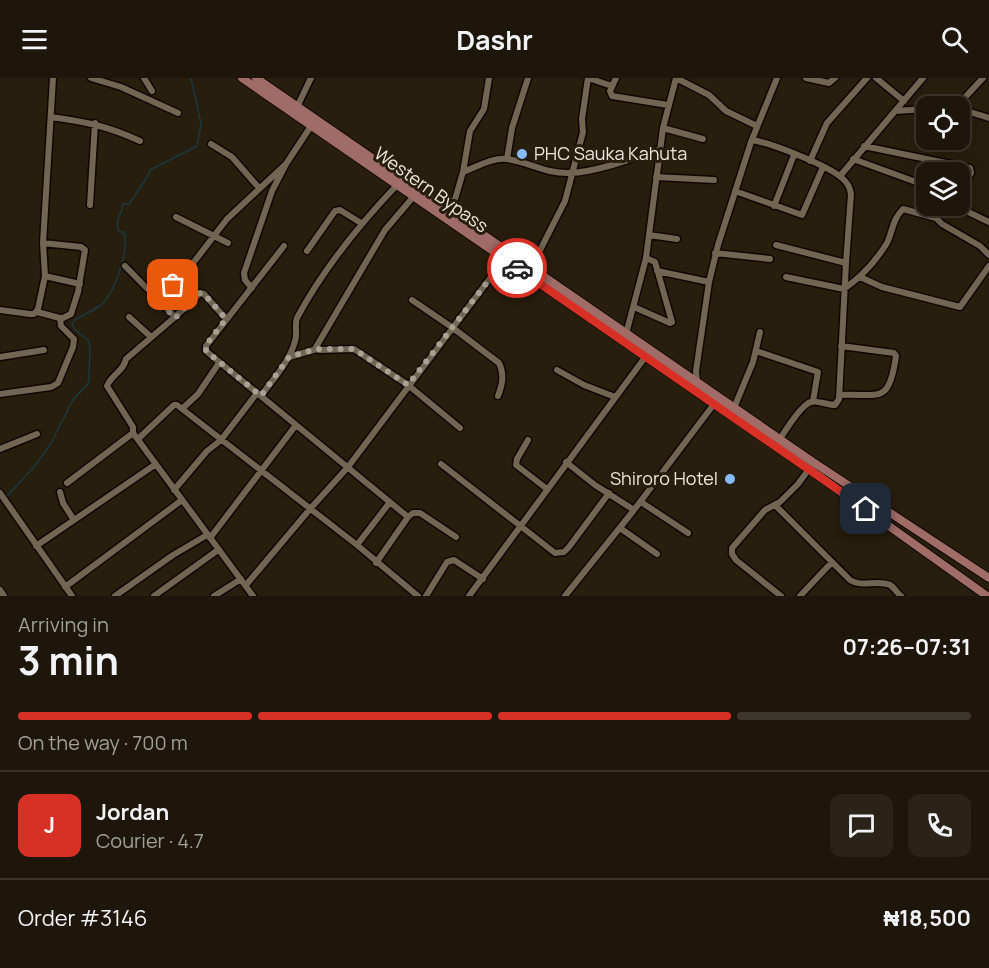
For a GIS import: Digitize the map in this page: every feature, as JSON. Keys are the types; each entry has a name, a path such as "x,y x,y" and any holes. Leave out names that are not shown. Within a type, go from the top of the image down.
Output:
{"main road":[{"name":"Western Bypass","path":"242,78 397,185 507,256 531,268 879,507 989,578"},
{"name":"Western Bypass","path":"256,78 452,213 507,256 646,356 986,596"}],"street":[{"path":"37,312 45,276 42,243 53,78"},
{"path":"91,78 122,87 178,113"},
{"path":"144,78 152,91"},
{"path":"297,107 311,78"},
{"path":"452,213 463,172 470,132 484,110 489,78"},
{"path":"507,159 512,128 528,78"},
{"path":"531,268 565,201 583,132 582,119 588,78 612,86"},
{"path":"616,78 610,92 612,96 668,105"},
{"path":"626,334 646,258 663,128 676,78 709,96 726,111 758,126"},
{"path":"697,382 696,371 709,282 716,253 752,140 777,78"},
{"path":"806,78 829,83 835,78"},
{"path":"810,161 829,120 867,78"},
{"path":"876,78 904,101"},
{"path":"840,176 923,78"},
{"path":"968,96 983,78"},
{"path":"896,111 916,110"},
{"path":"970,112 989,118"},
{"path":"51,117 95,123 140,141"},
{"path":"90,205 95,123"},
{"path":"252,288 244,280 244,273 272,191 286,164 311,126"},
{"path":"663,128 703,140"},
{"path":"752,140 810,161 840,176 852,194 844,289 839,399 835,405 813,401 805,404 780,439"},
{"path":"211,144 232,157 259,188"},
{"path":"864,146 941,162"},
{"path":"463,172 498,159 507,159 534,168 571,173 622,162 660,149"},
{"path":"774,206 794,155"},
{"path":"853,159 916,182"},
{"path":"148,290 161,276 173,285 177,284 227,219 286,164"},
{"path":"735,191 802,215 823,167"},
{"path":"656,177 714,180"},
{"path":"174,490 207,451 221,440 289,357 296,341 296,321 318,285 361,223 397,185"},
{"path":"316,349 385,230 414,196"},
{"path":"786,278 844,289 860,278 888,242 892,224 903,209 937,219 980,246 989,255"},
{"path":"307,251 335,211 340,210 361,223"},
{"path":"970,213 989,222"},
{"path":"176,217 228,243"},
{"path":"649,235 677,239"},
{"path":"42,243 84,248 86,252 71,314 61,319"},
{"path":"776,244 846,263"},
{"path":"284,246 226,319 205,348 206,351 408,516"},
{"path":"716,253 770,259"},
{"path":"246,585 348,467 507,256"},
{"path":"634,307 672,322 654,260 646,258"},
{"path":"125,266 175,318"},
{"path":"860,278 882,287 960,307 989,266"},
{"path":"657,271 709,282"},
{"path":"45,276 80,284"},
{"path":"226,319 201,293 126,360 124,366 107,383 133,427 133,433 253,596"},
{"path":"412,300 499,363 503,379 498,396"},
{"path":"0,310 30,314 37,312 61,319"},
{"path":"129,317 151,337"},
{"path":"0,394 51,387 58,383 74,344 74,339 61,326 61,319"},
{"path":"734,408 756,351 760,332"},
{"path":"839,395 876,396 884,393 887,390 896,356 894,353 841,346"},
{"path":"289,357 316,349 354,349 408,385 460,428"},
{"path":"0,357 44,350"},
{"path":"756,351 818,372 813,401"},
{"path":"469,596 646,356"},
{"path":"182,409 197,395 219,363"},
{"path":"557,370 584,385 615,397"},
{"path":"686,374 696,371"},
{"path":"565,596 641,502 714,404"},
{"path":"138,439 174,405 182,409 357,545 418,596"},
{"path":"115,596 173,555 208,536 296,424"},
{"path":"67,483 133,433"},
{"path":"0,449 37,434"},
{"path":"528,440 516,465 547,489"},
{"path":"566,462 594,485 634,510"},
{"path":"36,546 156,464"},
{"path":"441,464 555,553 564,552 580,535 609,493"},
{"path":"781,596 736,560 732,554 732,548 765,510 777,504 798,484 809,469"},
{"path":"60,492 63,503 74,520"},
{"path":"3,497 72,596"},
{"path":"65,587 182,500"},
{"path":"357,545 390,502"},
{"path":"641,502 688,533"},
{"path":"777,504 855,584 889,585 901,596"},
{"path":"376,563 408,516 413,513 420,513 456,537"},
{"path":"620,528 657,554"},
{"path":"159,594 218,550"},
{"path":"426,596 447,562 451,560 483,579"},
{"path":"800,596 832,562"},
{"path":"214,596 241,579"},
{"path":"0,590 4,596"}],"waterway":[{"path":"7,496 33,468 50,445 73,400 89,382 90,347 88,340 75,330 72,324 100,306 120,271 125,240 124,232 120,232 117,225 123,204 129,204 150,170 197,146 201,124 191,78"}],"way so far":[{"path":"173,285 161,276 148,290 175,318 200,293 204,294 226,319 206,345 206,351 261,396 289,357 316,349 351,347 408,385 505,259 517,268"}],"place":[{"name":"PHC Sauka Kahuta","path":"522,154"},
{"name":"Shiroro Hotel","path":"730,479"}],"route":[{"path":"517,268 866,509"}]}
